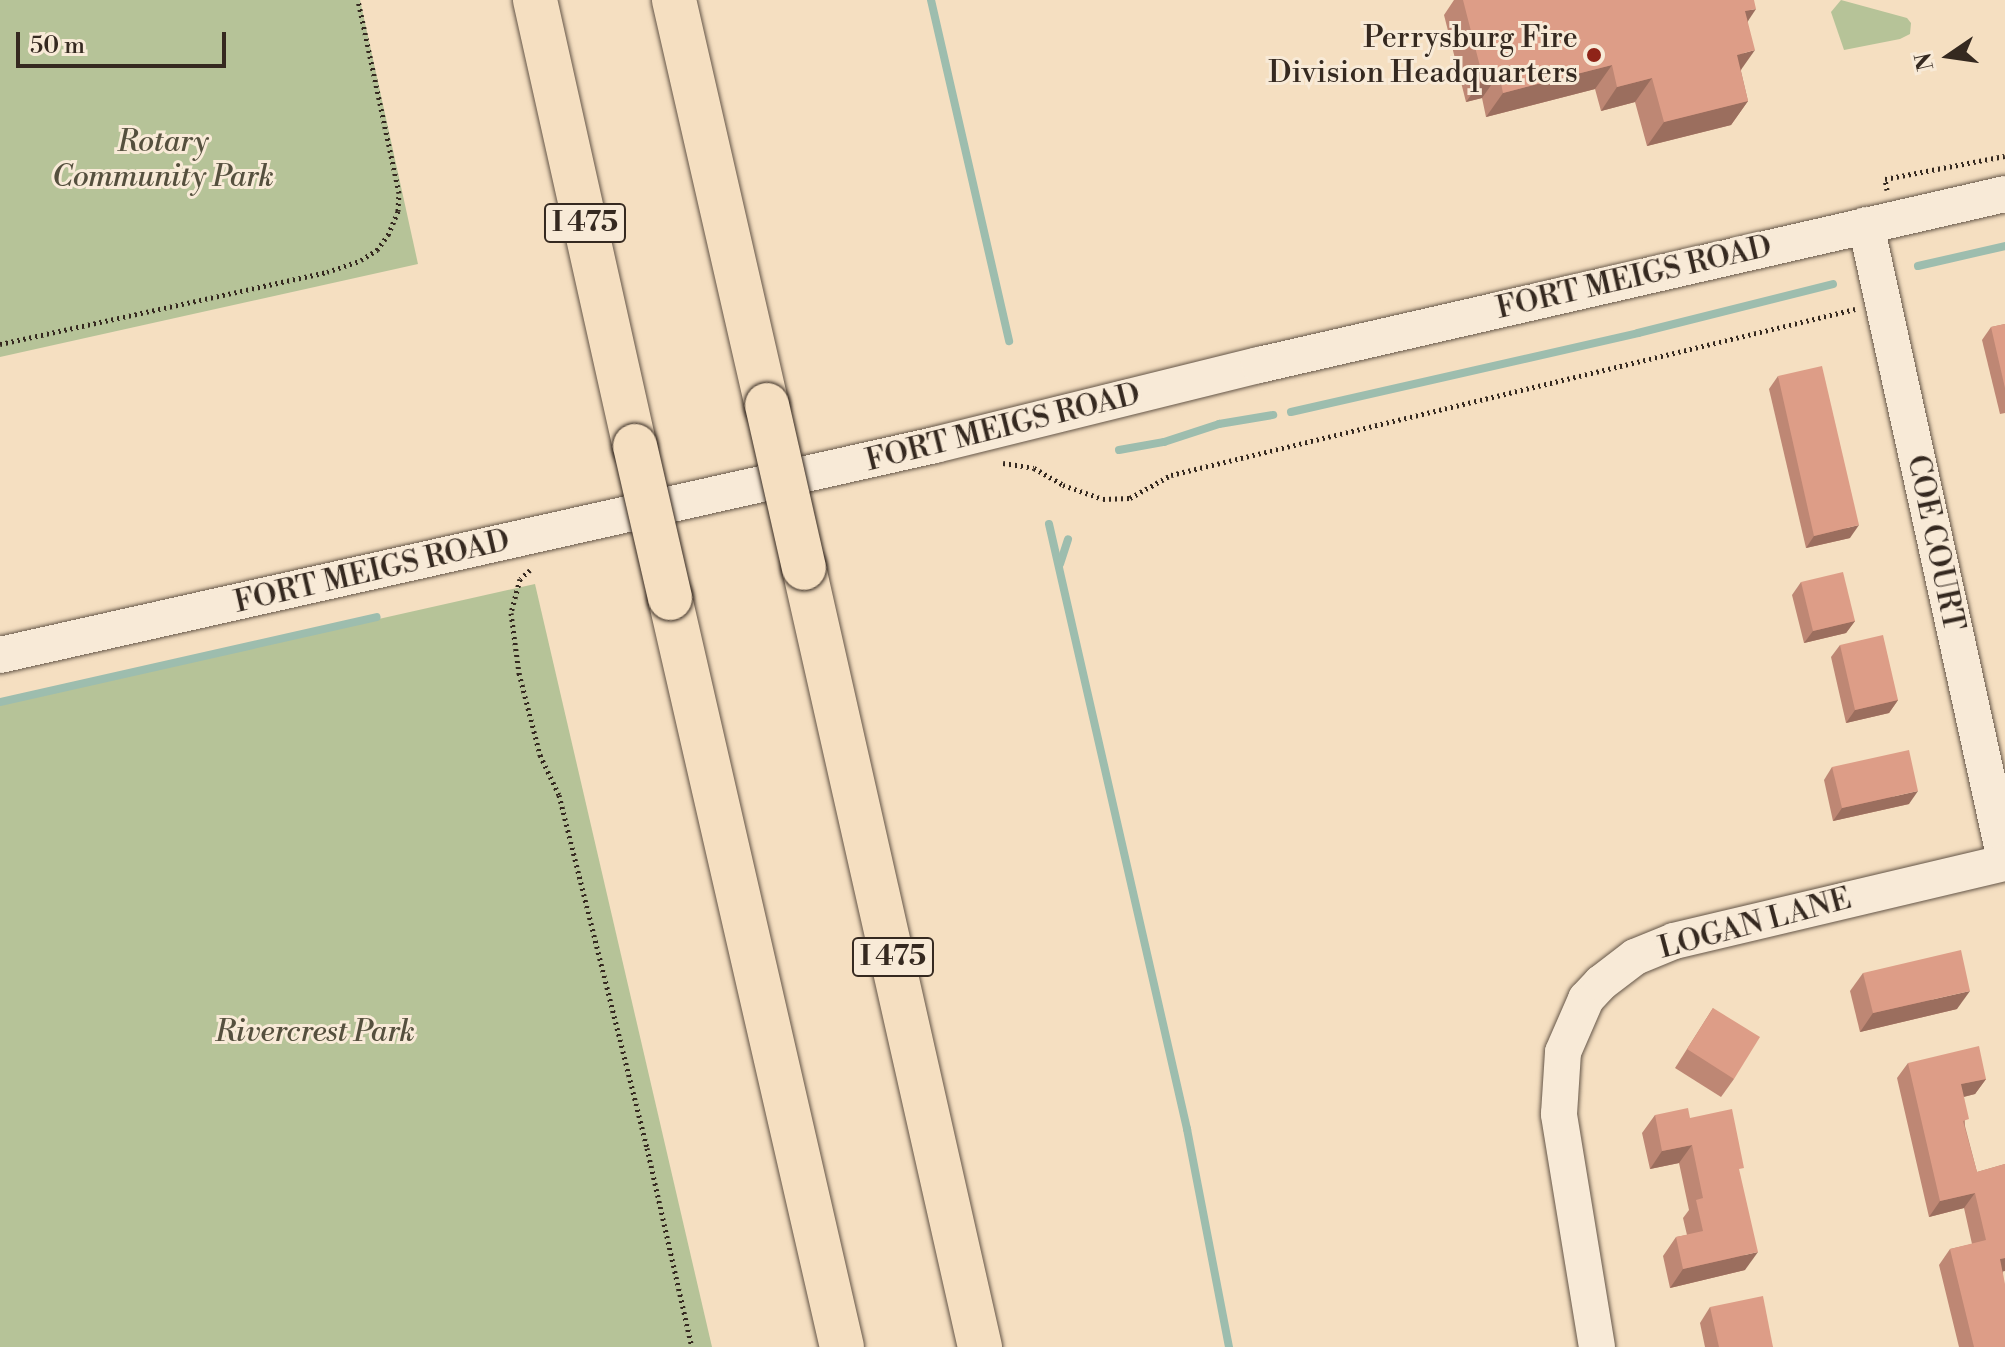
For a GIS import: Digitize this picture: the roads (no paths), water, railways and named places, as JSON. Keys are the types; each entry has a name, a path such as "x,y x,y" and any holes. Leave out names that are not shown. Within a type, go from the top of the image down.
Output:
{"highway":[{"name":"I 475","path":"535,0 842,1347"},
{"name":"I 475","path":"674,0 980,1347"}],"street":[{"name":"FORT MEIGS ROAD","path":"0,655 935,445 1268,363 2005,194"},
{"name":"COE COURT","path":"1866,225 2005,862"},
{"name":"LOGAN LANE","path":"1597,1347 1559,1114 1563,1052 1586,999 1626,962 1674,941 2005,862"}],"waterway":[{"path":"931,0 1009,341"},
{"path":"1918,266 2005,246"},
{"path":"1291,412 1638,333 1833,284"},
{"path":"1119,450 1164,442 1219,424 1273,415"},
{"path":"1049,524 1187,1129 1229,1347"},
{"path":"1060,564 1068,539"},
{"path":"0,702 377,617"}],"place":[{"name":"Perrysburg Fire Division Headquarters","path":"1594,55"}],"park label":[{"name":"Rotary Community Park","path":"163,159"},
{"name":"Rivercrest Park","path":"315,1032"}]}
